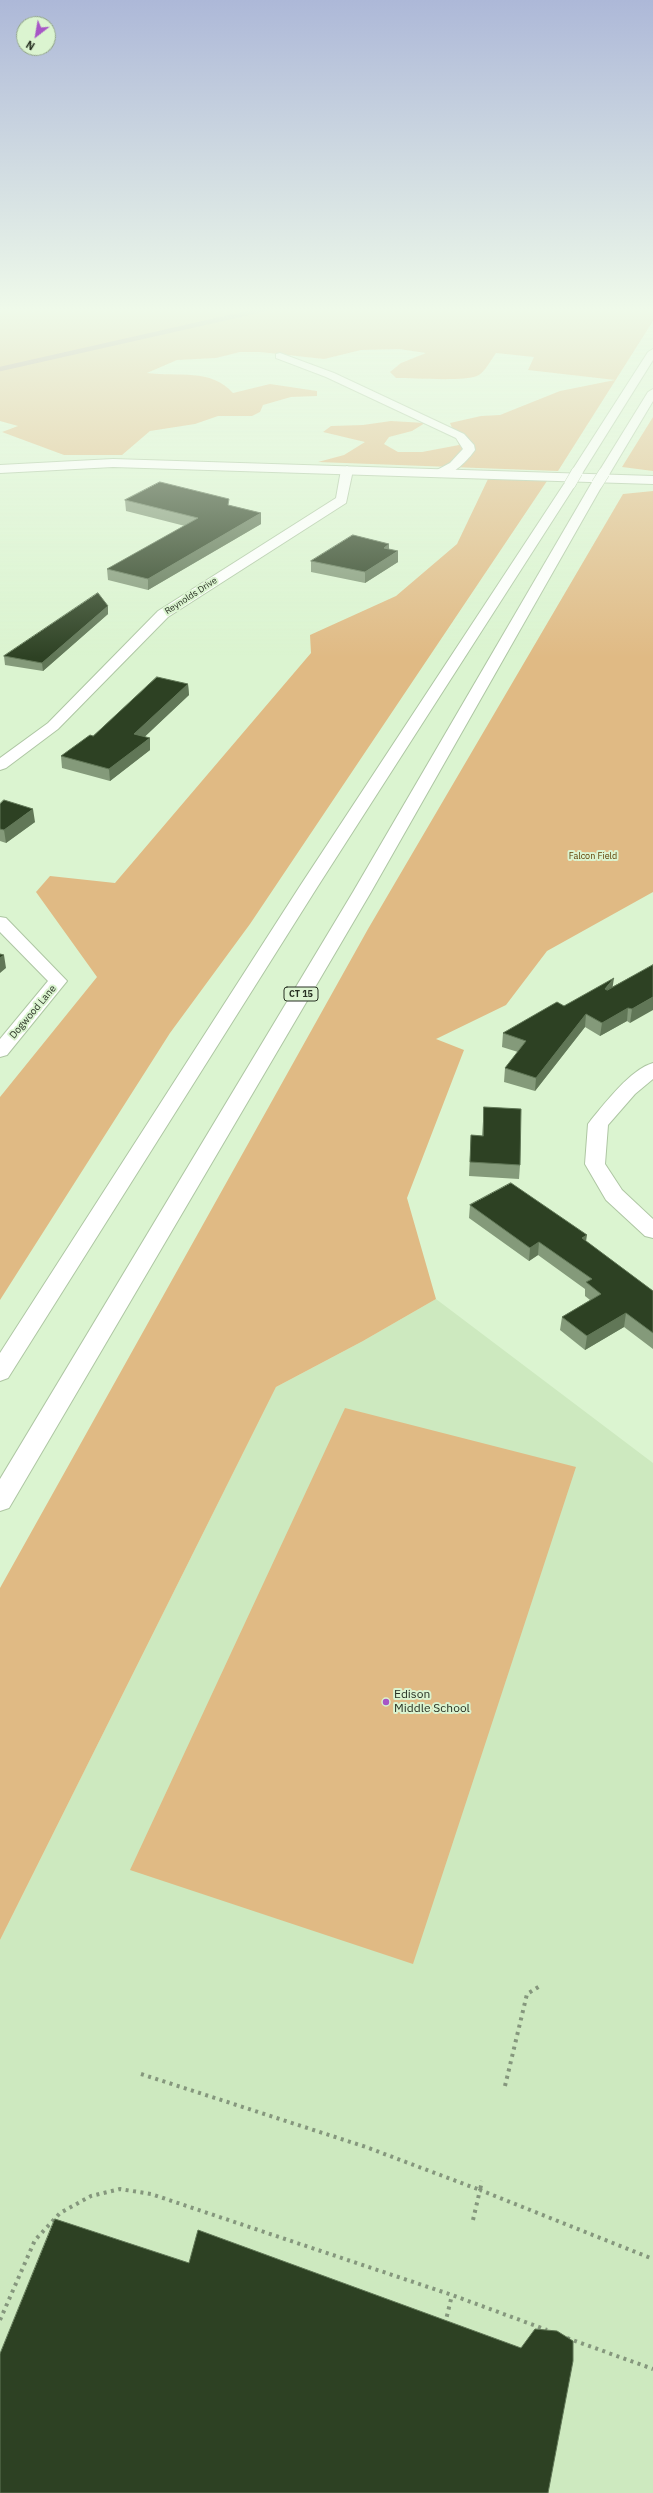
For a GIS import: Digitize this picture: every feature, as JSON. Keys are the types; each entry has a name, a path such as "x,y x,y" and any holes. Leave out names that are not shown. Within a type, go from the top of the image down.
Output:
{"main road":[{"path":"437,425 460,436 468,445 469,450 454,465 441,473"},
{"path":"0,1372 313,880 607,425"},
{"name":"CT 15","path":"0,1501 358,899 633,425"},
{"path":"0,469 113,463 653,480"},
{"name":"Reynolds Drive","path":"0,765 54,726 163,614 342,500 347,470"},
{"name":"Dogwood Lane","path":"0,922 58,981 0,1051"},
{"path":"653,1069 628,1090 598,1124 595,1164 614,1195 653,1231"}],"path":[{"path":"505,2086 527,1994 540,1986"},
{"path":"141,2074 366,2147 480,2190 653,2259"},
{"path":"472,2220 482,2181"},
{"path":"0,2320 35,2240 55,2218 60,2213 91,2196 120,2189 151,2194 452,2295 556,2334"},
{"path":"444,2328 452,2295"},
{"path":"564,2336 653,2369"}],"shaded area":[{"name":"Edison Middle School","path":"436,1299 653,1463 653,2493 0,2493 0,1940 276,1387 363,1341"}],"green space":[{"path":"16,425 186,425 150,431 122,455 64,455 2,432 18,426"},
{"path":"421,425 412,431 389,437 384,444 398,452 422,452 459,445 451,425 587,425 558,471 318,462 344,455 365,442 323,432 331,426"},
{"path":"648,425 653,425 653,471 622,467"},
{"path":"488,479 547,481 250,924 170,1033 0,1300 0,1097 97,977 36,892 50,876 115,883 311,653 310,635 396,596 457,544"},
{"name":"Falcon Field","path":"653,491 653,892 547,951 506,1005 436,1039 464,1050 407,1198 436,1299 363,1341 276,1387 0,1940 0,1588 368,929 623,494"},
{"path":"345,1408 576,1467 413,1964 130,1870"}],"building":[{"path":"160,482 229,499 228,505 261,513 148,579 107,569 198,518 125,500"},
{"path":"353,535 389,544 384,548 398,551 365,572 311,561"},
{"path":"98,593 108,606 42,663 4,656"},
{"path":"157,677 188,684 134,734 150,738 109,769 61,756 90,735 93,736"},
{"path":"4,800 33,809 4,830 0,829 0,804"},
{"path":"653,965 653,997 632,1009 628,1008 602,1023 586,1014 536,1078 505,1068 526,1041 503,1033 557,1002 564,1006 614,978 605,989 607,990"},
{"path":"484,1107 521,1109 520,1165 470,1162 471,1135 483,1136"},
{"path":"511,1183 587,1235 582,1238 653,1291 653,1333 626,1313 587,1336 562,1317 601,1294 586,1282 592,1279 539,1242 530,1248 470,1205"},
{"path":"55,2219 189,2263 198,2230 521,2348 535,2329 557,2331 573,2341 573,2361 548,2493 0,2493 0,2354"}],"place":[{"name":"Edison Middle School","path":"386,1702"}]}
